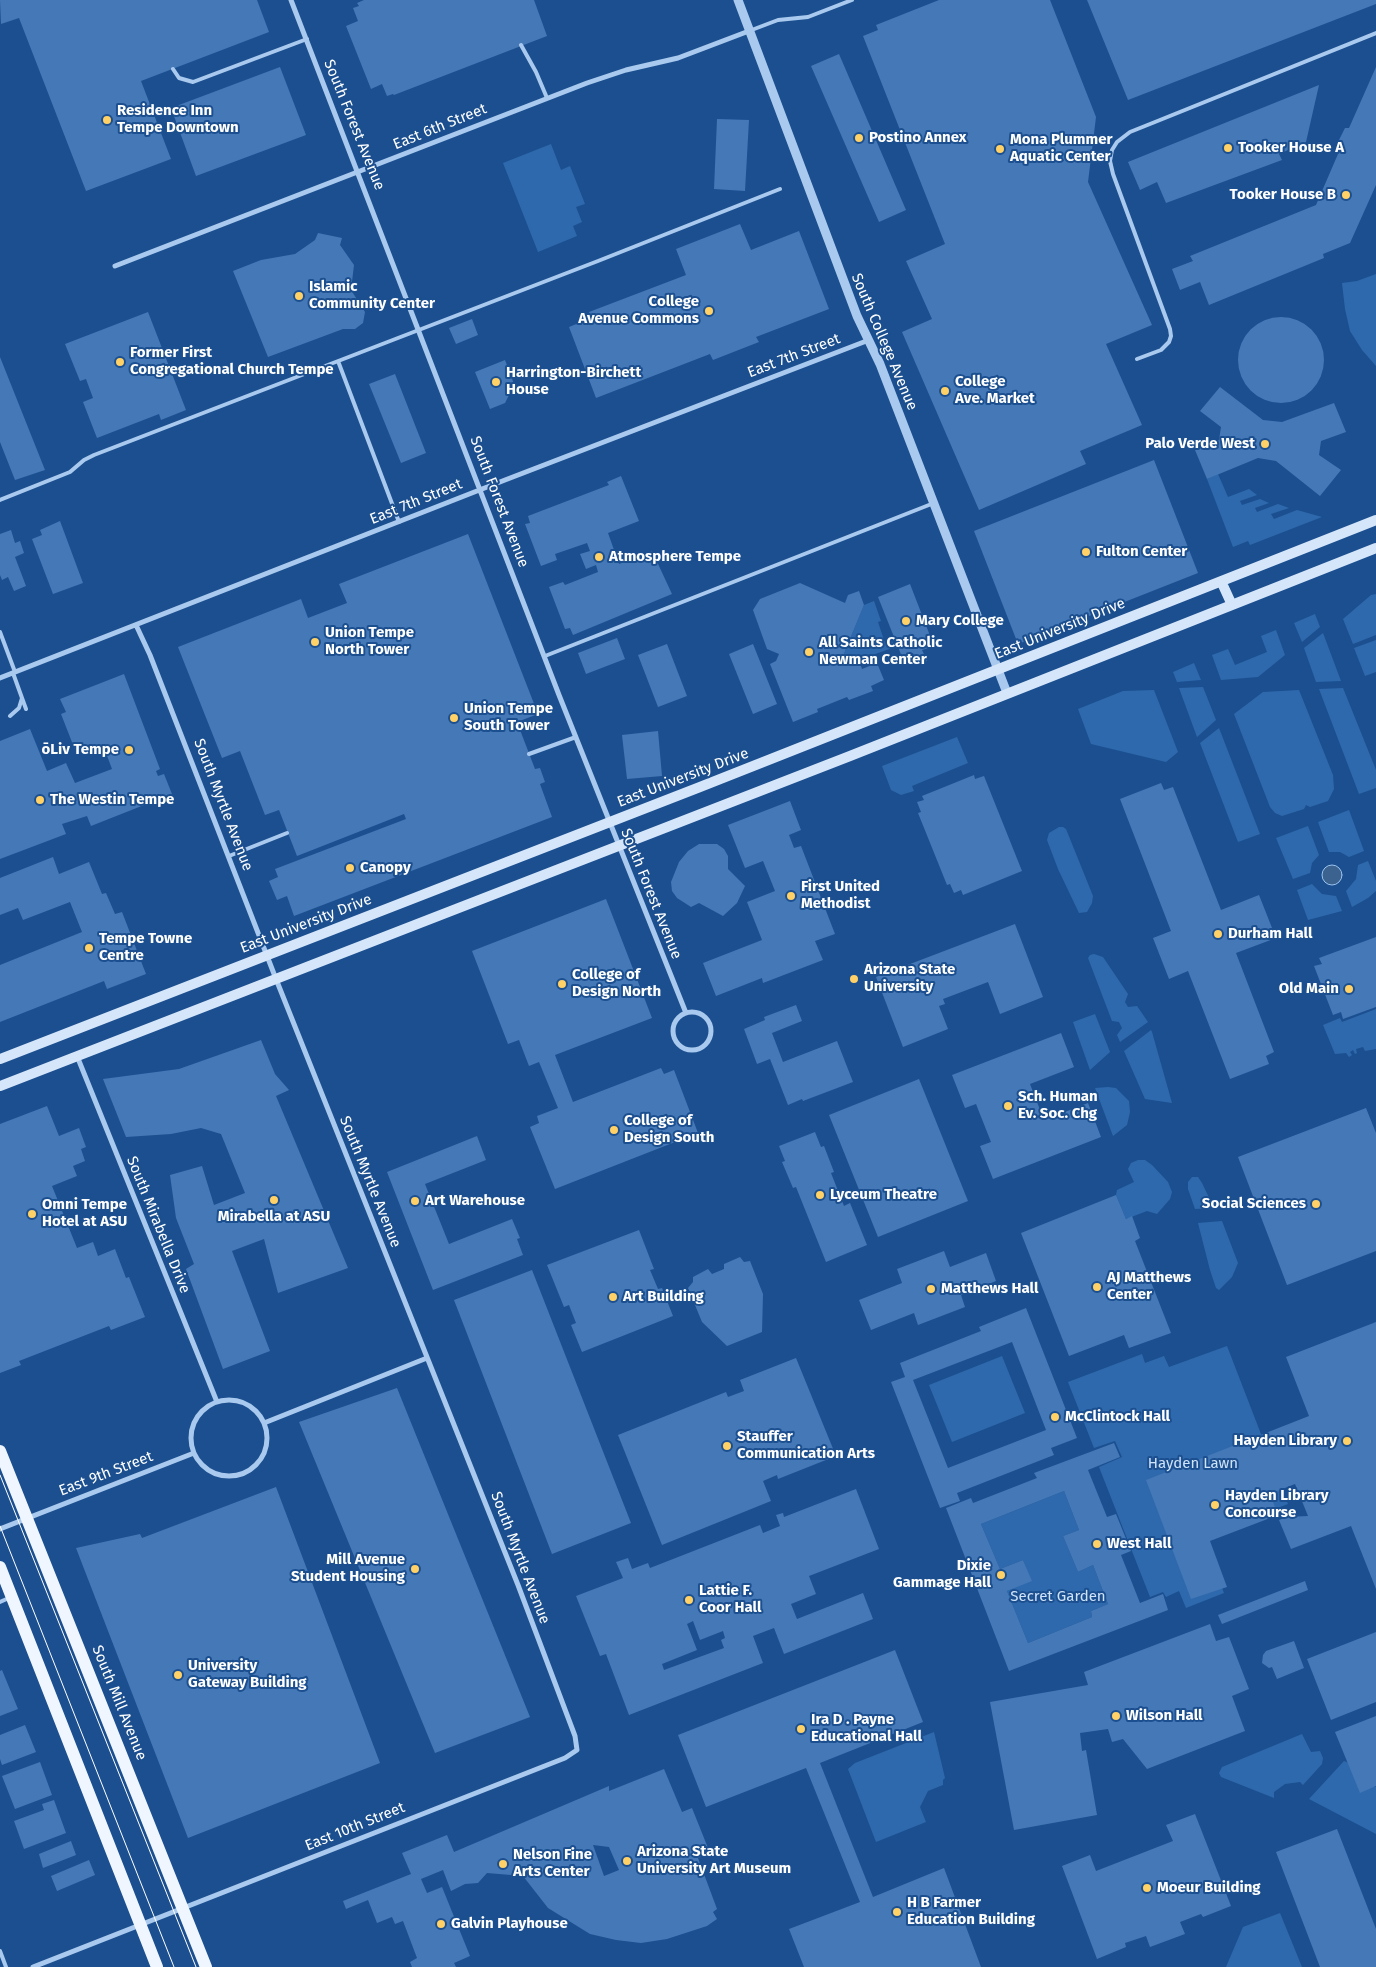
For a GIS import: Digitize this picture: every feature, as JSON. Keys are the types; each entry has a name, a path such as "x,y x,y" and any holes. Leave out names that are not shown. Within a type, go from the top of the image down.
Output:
{"main road":[{"name":"East University Drive","path":"0,1059 998,670 1376,520"},
{"path":"0,1086 1007,694 1376,548"},
{"path":"1221,581 1232,605"},
{"name":"South Mill Avenue","path":"0,1451 206,1967"},
{"path":"0,1568 6,1599 157,1967"}],"street":[{"name":"South Forest Avenue","path":"292,0 609,822 686,1013"},
{"name":"South College Avenue","path":"738,0 857,316 869,340 934,503 1007,694"},
{"name":"East 6th Street","path":"115,266 595,80 708,48 750,31"},
{"name":"East 7th Street","path":"0,678 869,340"},
{"name":"South Myrtle Avenue","path":"136,625 150,655 276,979 518,1585 575,1736 577,1750"},
{"path":"686,1013 699,1014 709,1023 710,1038 699,1049 688,1050 682,1048 675,1040 673,1027 680,1016 686,1013"},
{"name":"South Mirabella Drive","path":"77,1056 217,1402"},
{"path":"264,1422 427,1358"},
{"path":"239,1401 250,1406 264,1422 268,1434 267,1446 262,1458 255,1467 244,1474 220,1476 209,1471 200,1463 194,1453 191,1440 192,1428 197,1417 206,1408 217,1402 239,1401"},
{"name":"East 9th Street","path":"0,1529 194,1453"},
{"name":"East 10th Street","path":"33,1967 565,1758 577,1750"}],"lane":[{"path":"750,31 778,20 808,17 852,0"},
{"path":"1137,359 1161,350 1169,342 1171,336 1113,174 1110,161 1112,150 1117,142 1130,132 1376,33"},
{"path":"173,69 179,78 193,82 306,39"},
{"path":"521,45 536,72 547,98"},
{"path":"0,500 62,476 84,460 780,189"},
{"path":"338,361 399,522"},
{"path":"545,656 934,503"},
{"path":"0,632 26,709"},
{"path":"10,716 19,708 22,698"},
{"path":"529,754 576,737"},
{"path":"229,856 287,833"},
{"path":"0,1951 6,1967"}],"green space":[{"path":"551,144 561,170 570,166 585,204 576,207 582,222 573,226 577,236 538,252 503,163"},
{"path":"1376,274 1376,366 1362,350 1350,331 1342,283 1357,281"},
{"path":"1218,474 1228,497 1249,489 1257,495 1240,501 1242,505 1260,499 1269,503 1255,508 1257,512 1278,504 1289,508 1271,514 1274,519 1297,510 1322,517 1250,545 1248,541 1233,547 1207,479"},
{"path":"1376,594 1376,635 1353,644 1343,619 1371,595"},
{"path":"874,601 881,621 878,622 885,643 892,641 895,647 856,661 843,656 864,605"},
{"path":"1315,614 1320,627 1302,642 1294,623"},
{"path":"1276,630 1285,655 1258,677 1221,680 1212,655 1228,649 1235,665 1267,652 1261,636"},
{"path":"1323,633 1341,681 1316,682 1304,648"},
{"path":"1376,640 1376,672 1365,676 1354,648"},
{"path":"1194,663 1201,680 1177,682 1173,672"},
{"path":"1203,687 1216,720 1197,737 1179,688"},
{"path":"1343,688 1376,770 1376,788 1359,794 1319,689"},
{"path":"1154,690 1178,752 1166,762 1091,744 1078,709 1123,691"},
{"path":"1299,690 1333,775 1334,789 1328,801 1310,807 1306,805 1304,809 1282,816 1275,813 1270,807 1234,714 1263,692"},
{"path":"1219,728 1260,834 1238,842 1200,743"},
{"path":"957,737 968,763 912,786 914,791 901,795 891,790 882,766"},
{"path":"1349,810 1364,851 1349,857 1340,852 1329,852 1318,822"},
{"path":"1308,826 1319,855 1312,863 1310,873 1293,879 1276,838"},
{"path":"1059,827 1066,829 1093,896 1092,903 1087,912 1079,913 1058,869 1047,840 1049,833"},
{"path":"1368,861 1376,881 1376,891 1352,907 1346,891 1356,879 1358,865"},
{"path":"1312,884 1322,894 1336,896 1342,911 1308,920 1297,890"},
{"path":"1094,954 1103,957 1128,994 1125,1002 1128,1007 1137,1006 1148,1022 1120,1042 1117,1035 1122,1028 1119,1022 1112,1021 1088,958"},
{"path":"1376,1009 1376,1049 1365,1051 1363,1047 1356,1049 1357,1053 1355,1054 1353,1050 1350,1052 1352,1055 1349,1057 1346,1053 1335,1054 1323,1025 1340,1018 1342,1022"},
{"path":"1095,1014 1110,1052 1090,1070 1073,1022"},
{"path":"1151,1030 1172,1103 1145,1099 1124,1051"},
{"path":"1095,1088 1116,1088 1129,1101 1130,1112 1127,1125 1113,1136"},
{"path":"1145,1160 1152,1165 1168,1182 1172,1192 1170,1199 1157,1214 1147,1211 1126,1219 1116,1195 1117,1190 1134,1182 1128,1169 1131,1163"},
{"path":"1192,1177 1198,1177 1214,1208 1195,1209 1188,1189 1188,1182"},
{"path":"1222,1221 1238,1263 1232,1277 1219,1290 1216,1288 1210,1270 1198,1223"},
{"name":"Hayden Lawn","path":"1227,1346 1288,1504 1202,1537 1224,1593 1186,1608 1179,1591 1166,1597 1163,1592 1150,1597 1099,1467 1122,1457 1115,1441 1094,1448 1068,1382 1142,1354 1145,1363 1164,1356 1169,1367"},
{"path":"1002,1356 1025,1413 952,1442 929,1385"},
{"name":"Secret Garden","path":"1064,1491 1079,1530 1063,1536 1078,1572 1093,1565 1108,1604 1091,1611 1092,1617 1028,1643 1007,1591 1031,1580 1023,1560 1000,1569 981,1524"},
{"path":"934,1732 945,1778 943,1785 928,1791 920,1807 926,1822 876,1842 848,1769 855,1763"},
{"path":"1302,1734 1311,1752 1320,1751 1323,1758 1322,1764 1303,1785 1300,1782 1285,1784 1274,1792 1274,1798 1221,1777 1219,1773 1222,1767"},
{"path":"1344,1761 1352,1764 1360,1783 1376,1787 1376,1834 1309,1799"},
{"path":"1280,1913 1302,1967 1226,1967 1243,1927"}],"shaded area":[{"path":"1328,865 1336,865 1342,871 1342,879 1336,885 1328,885 1322,879 1322,871"}],"building":[{"name":"Residence Inn Tempe Downtown","path":"0,0 257,0 269,32 141,81 171,159 86,191 19,18 1,24"},
{"path":"364,0 534,0 547,36 394,95 387,96 382,84 371,89 346,26 358,21 353,8 359,6 357,3"},
{"path":"939,0 1050,0 1096,117 1088,182 1152,325 1106,344 1142,425 1080,451 1086,464 979,510 902,332 932,319 906,261 945,244 863,36 878,30 876,25"},
{"path":"1087,0 1376,0 1376,4 1128,100"},
{"name":"Postino Annex","path":"839,54 906,210 879,222 811,66"},
{"path":"280,67 306,135 196,176 171,108"},
{"name":"Tooker House B","path":"1376,67 1376,185 1350,243 1323,254 1324,258 1209,305 1200,282 1180,290 1172,269 1193,261 1190,256 1316,205 1338,154 1335,152 1337,144 1345,128 1349,128"},
{"name":"Tooker House A","path":"1319,85 1306,142 1279,154 1282,160 1166,203 1157,182 1140,190 1128,162"},
{"path":"717,119 749,120 745,191 714,189"},
{"name":"College Avenue Commons","path":"740,224 751,250 799,231 829,309 756,337 759,342 713,360 710,354 596,398 569,327 591,318 589,312 686,275 676,249"},
{"name":"Islamic Community Center","path":"318,233 342,238 340,245 354,265 351,290 365,312 363,323 355,329 343,329 268,357 233,271 261,260 295,254 315,240"},
{"name":"Former First Congregational Church Tempe","path":"148,312 186,410 161,420 159,414 97,438 83,402 93,398 86,379 80,381 65,344"},
{"name":"Palo Verde West","path":"1281,317 1297,320 1305,324 1317,336 1321,344 1324,360 1321,376 1317,384 1305,396 1297,400 1281,403 1265,400 1257,396 1245,384 1241,376 1238,360 1241,344 1245,336 1257,324 1265,320"},
{"path":"472,319 478,335 456,344 449,328"},
{"path":"0,357 45,470 15,480 0,442"},
{"name":"Harrington-Birchett House","path":"505,360 517,392 509,395 505,403 490,409 475,372"},
{"path":"395,374 426,453 401,463 369,384"},
{"name":"Palo Verde West","path":"1220,387 1263,420 1282,422 1334,403 1346,432 1321,441 1319,455 1341,470 1320,496 1276,461 1258,458 1207,479 1195,450 1219,440 1221,427 1200,411"},
{"name":"Fulton Center","path":"1154,460 1198,573 1018,644 974,531"},
{"name":"Atmosphere Tempe","path":"621,476 639,521 608,533 619,564 652,551 672,594 573,635 570,628 565,629 549,587 563,582 565,585 598,572 596,565 586,569 580,554 590,551 587,543 555,554 557,560 541,566 525,524 530,523 528,516 609,485 607,482"},
{"path":"60,521 83,583 53,594 32,539 42,535 40,530"},
{"path":"11,530 15,543 20,541 24,553 15,557 26,586 14,591 8,577 2,580 0,575 0,534"},
{"path":"468,534 538,714 517,722 535,769 540,768 545,782 540,784 552,817 294,916 287,896 277,900 269,881 278,877 275,869 406,819 404,814 297,856 279,810 265,815 240,751 222,758 178,647 301,599 308,618 347,603 339,584"},
{"name":"All Saints Catholic Newman Center","path":"800,583 845,603 848,595 859,591 864,605 843,656 860,663 862,669 877,663 884,680 871,686 873,691 849,700 847,697 817,709 818,712 793,722 770,664 776,661 779,654 767,649 753,610 760,599"},
{"name":"Mary College","path":"910,584 934,646 922,650 927,661 917,665 913,653 902,657 878,597"},
{"path":"617,638 625,659 586,674 578,653"},
{"path":"667,644 687,696 658,707 638,655"},
{"path":"753,644 777,704 753,714 729,654"},
{"path":"124,674 160,769 156,771 158,776 164,774 172,794 91,826 87,816 62,824 66,834 0,859 0,741 30,729 47,771 66,763 75,783 112,769 103,745 77,755 61,714 66,712 60,699"},
{"path":"658,731 662,776 627,779 622,735"},
{"path":"974,775 975,779 984,776 1022,871 963,895 961,890 954,893 950,884 947,885 918,813 921,812 917,802 924,800 922,796"},
{"name":"Durham Hall","path":"1161,783 1164,790 1173,787 1221,910 1259,895 1276,938 1236,953 1274,1052 1266,1056 1269,1064 1230,1079 1188,971 1169,979 1153,938 1171,931 1120,799"},
{"name":"First United Methodist","path":"790,801 801,830 789,835 794,848 801,846 835,934 815,941 823,960 763,983 762,978 716,996 703,963 762,940 747,902 775,891 763,861 745,868 728,825"},
{"path":"699,844 717,844 724,849 728,856 728,869 745,886 737,903 723,916 699,903 691,907 677,898 672,891 671,882 679,862 688,851"},
{"name":"Tempe Towne Centre","path":"53,857 59,874 89,862 102,894 106,893 115,914 122,912 146,974 107,989 104,981 0,1022 0,965 82,932 70,902 23,920 18,908 0,915 0,878"},
{"path":"606,899 652,1018 555,1055 573,1102 661,1068 664,1074 674,1070 698,1133 555,1189 530,1127 539,1123 537,1116 558,1108 539,1062 529,1066 519,1040 508,1044 472,951"},
{"path":"1015,924 1043,997 1000,1014 988,982 943,999 945,1004 939,1006 948,1029 903,1047 876,977"},
{"name":"Old Main","path":"1376,937 1376,1007 1343,1019 1341,1012 1333,1015 1314,966 1322,964 1319,958"},
{"path":"796,1005 802,1021 772,1033 783,1062 837,1041 853,1082 788,1105 770,1059 757,1064 744,1029 765,1020 764,1017"},
{"name":"Sch. Human Ev. Soc. Chg","path":"1061,1033 1074,1067 1030,1084 1044,1120 1088,1103 1101,1137 993,1179 980,1146 991,1142 976,1104 965,1108 952,1075"},
{"name":"Mirabella at ASU","path":"261,1040 275,1074 289,1090 276,1096 348,1268 278,1293 264,1239 232,1251 270,1351 223,1369 186,1269 194,1264 176,1218 170,1175 202,1166 214,1205 245,1193 221,1134 201,1128 171,1134 126,1137 103,1079 179,1069"},
{"path":"919,1079 968,1201 878,1237 829,1115"},
{"name":"Omni Tempe Hotel at ASU","path":"47,1106 59,1136 79,1128 86,1147 81,1149 85,1161 73,1166 77,1176 52,1186 77,1248 93,1242 98,1256 115,1249 126,1278 129,1277 145,1317 111,1330 109,1326 19,1361 21,1365 0,1373 0,1124"},
{"name":"Social Sciences","path":"1366,1108 1376,1133 1376,1251 1287,1285 1238,1157"},
{"name":"Lyceum Theatre","path":"815,1132 821,1147 824,1146 834,1172 831,1173 844,1206 850,1203 867,1245 826,1262 796,1187 793,1188 782,1162 785,1161 779,1146"},
{"name":"Art Warehouse","path":"477,1136 486,1160 425,1184 449,1244 512,1219 520,1238 517,1239 523,1255 433,1290 387,1172"},
{"name":"AJ Matthews Center","path":"1116,1195 1126,1219 1132,1216 1140,1238 1135,1241 1171,1333 1129,1348 1124,1335 1069,1356 1021,1233"},
{"name":"Art Building","path":"639,1230 654,1269 650,1270 658,1289 662,1288 673,1316 582,1352 571,1325 576,1323 569,1305 564,1307 547,1265"},
{"name":"Matthews Hall","path":"944,1251 950,1267 986,1253 996,1281 961,1295 965,1307 918,1325 914,1313 871,1330 859,1300 902,1283 897,1269"},
{"path":"740,1257 744,1262 750,1261 763,1294 762,1332 727,1346 702,1322 688,1288 693,1282 693,1277 708,1269 712,1274 724,1269 724,1264"},
{"path":"532,1270 631,1523 552,1554 454,1300"},
{"name":"McClintock Hall","path":"1026,1308 1077,1438 1051,1448 1054,1455 957,1493 960,1501 940,1508 891,1382 905,1377 900,1363 981,1331 979,1327","holes":["1012,1342 1046,1430 948,1468 913,1380"]},
{"path":"1376,1322 1376,1589 1351,1526 1291,1549 1279,1520 1287,1517 1308,1516 1295,1484 1270,1494 1278,1515 1210,1541 1227,1587 1191,1599 1146,1480 1309,1416 1286,1357"},
{"name":"Stauffer Communication Arts","path":"796,1358 836,1456 778,1479 777,1475 763,1481 771,1501 662,1545 618,1435 726,1392 728,1397 744,1391 740,1380"},
{"name":"Mill Avenue Student Housing","path":"397,1388 530,1717 435,1753 299,1422"},
{"path":"1114,1443 1120,1457 1088,1470 1107,1517 1116,1514 1131,1551 1121,1555 1140,1603 1163,1594 1168,1610 1009,1671 946,1508 971,1498 973,1503 1037,1478 1034,1473","holes":["1064,1491 1079,1530 1063,1536 1078,1572 1093,1565 1108,1604 1091,1611 1092,1617 1028,1643 1007,1591 1032,1581 1023,1560 1000,1569 981,1524"]},
{"path":"276,1487 380,1763 188,1838 76,1548 140,1534 142,1538"},
{"name":"Lattie F. Coor Hall","path":"856,1489 879,1549 809,1576 816,1594 791,1604 797,1619 863,1593 873,1619 784,1654 774,1628 753,1636 763,1663 629,1715 606,1654 600,1656 576,1596 623,1578 616,1562 628,1558 632,1569 648,1563 650,1568 760,1525 763,1533 780,1526 776,1515 783,1513 784,1517","holes":["693,1621 700,1640 723,1631 725,1638 721,1640 724,1648 664,1670 662,1664 697,1650 687,1624"]},
{"path":"1305,1581 1308,1590 1222,1624 1218,1615"},
{"name":"Wilson Hall","path":"1210,1624 1216,1641 1229,1637 1249,1689 1232,1696 1245,1731 1147,1769 1123,1739 1112,1742 1108,1729 1080,1733 1082,1751 1086,1750 1097,1815 1014,1830 990,1702 1088,1685 1084,1672"},
{"path":"1376,1632 1376,1702 1331,1720 1307,1659"},
{"path":"1294,1641 1304,1668 1277,1679 1272,1667 1269,1668 1262,1663 1263,1655 1266,1651"},
{"path":"895,1650 923,1722 820,1763 873,1897 944,1868 981,1967 804,1967 789,1929 860,1902 806,1768 706,1807 678,1735"},
{"path":"2,1670 18,1709 0,1716 0,1671"},
{"path":"1376,1716 1376,1786 1360,1793 1335,1732"},
{"path":"25,1725 36,1752 2,1765 0,1759 0,1735"},
{"path":"40,1762 52,1795 15,1809 2,1776"},
{"name":"Nelson Fine Arts Center","path":"664,1769 682,1812 692,1808 710,1853 698,1858 717,1909 713,1912 717,1919 707,1926 667,1939 641,1943 616,1940 590,1934 548,1908 523,1876 487,1873 478,1883 465,1884 451,1891 443,1870 421,1879 427,1893 442,1887 470,1956 454,1963 456,1967 412,1967 410,1962 417,1958 403,1921 395,1924 392,1917 377,1923 368,1900 346,1909 343,1901 411,1874 402,1853 447,1835 454,1852 609,1786 609,1791","holes":["593,1845 609,1847 619,1870 604,1876"]},
{"path":"54,1800 66,1833 24,1849 14,1821 44,1810 42,1804"},
{"name":"Moeur Building","path":"1195,1814 1231,1906 1203,1917 1201,1914 1180,1922 1185,1934 1150,1947 1146,1936 1125,1943 1126,1947 1097,1959 1062,1866 1090,1855 1096,1871 1173,1841 1166,1825"},
{"path":"1337,1829 1376,1929 1376,1967 1320,1967 1276,1852"},
{"path":"71,1841 76,1855 43,1868 39,1854"},
{"path":"89,1860 95,1875 57,1891 51,1876"}],"tram line":[{"path":"0,1475 196,1967"},
{"path":"0,1526 174,1967"}],"place":[{"name":"Residence Inn Tempe Downtown","path":"107,120"},
{"name":"Postino Annex","path":"859,138"},
{"name":"Tooker House A","path":"1228,148"},
{"name":"Mona Plummer Aquatic Center","path":"1000,149"},
{"name":"Tooker House B","path":"1346,195"},
{"name":"Islamic Community Center","path":"299,296"},
{"name":"College Avenue Commons","path":"709,311"},
{"name":"Former First Congregational Church Tempe","path":"120,362"},
{"name":"Harrington-Birchett House","path":"496,382"},
{"name":"College Ave. Market","path":"945,391"},
{"name":"Palo Verde West","path":"1265,444"},
{"name":"Fulton Center","path":"1086,552"},
{"name":"Atmosphere Tempe","path":"599,557"},
{"name":"Mary College","path":"906,621"},
{"name":"Union Tempe North Tower","path":"315,642"},
{"name":"All Saints Catholic Newman Center","path":"809,652"},
{"name":"Union Tempe South Tower","path":"454,718"},
{"name":"ōLiv Tempe","path":"129,750"},
{"name":"The Westin Tempe","path":"40,800"},
{"name":"Canopy","path":"350,868"},
{"name":"First United Methodist","path":"791,896"},
{"name":"Durham Hall","path":"1218,934"},
{"name":"Tempe Towne Centre","path":"89,948"},
{"name":"Arizona State University","path":"854,979"},
{"name":"College of Design North","path":"562,984"},
{"name":"Old Main","path":"1349,989"},
{"name":"Sch. Human Ev. Soc. Chg","path":"1008,1106"},
{"name":"College of Design South","path":"614,1130"},
{"name":"Lyceum Theatre","path":"820,1195"},
{"name":"Mirabella at ASU","path":"274,1200"},
{"name":"Art Warehouse","path":"415,1201"},
{"name":"Social Sciences","path":"1316,1204"},
{"name":"Omni Tempe Hotel at ASU","path":"32,1214"},
{"name":"AJ Matthews Center","path":"1097,1287"},
{"name":"Matthews Hall","path":"931,1289"},
{"name":"Art Building","path":"613,1297"},
{"name":"McClintock Hall","path":"1055,1417"},
{"name":"Hayden Library","path":"1347,1441"},
{"name":"Stauffer Communication Arts","path":"727,1446"},
{"name":"Hayden Library Concourse","path":"1215,1505"},
{"name":"West Hall","path":"1097,1544"},
{"name":"Mill Avenue Student Housing","path":"415,1569"},
{"name":"Dixie Gammage Hall","path":"1001,1575"},
{"name":"Lattie F. Coor Hall","path":"689,1600"},
{"name":"University Gateway Building","path":"178,1675"},
{"name":"Wilson Hall","path":"1116,1716"},
{"name":"Ira D . Payne Educational Hall","path":"801,1729"},
{"name":"Arizona State University Art Museum","path":"627,1861"},
{"name":"Nelson Fine Arts Center","path":"503,1864"},
{"name":"Moeur Building","path":"1147,1888"},
{"name":"H B Farmer Education Building","path":"897,1912"},
{"name":"Galvin Playhouse","path":"441,1924"}]}
